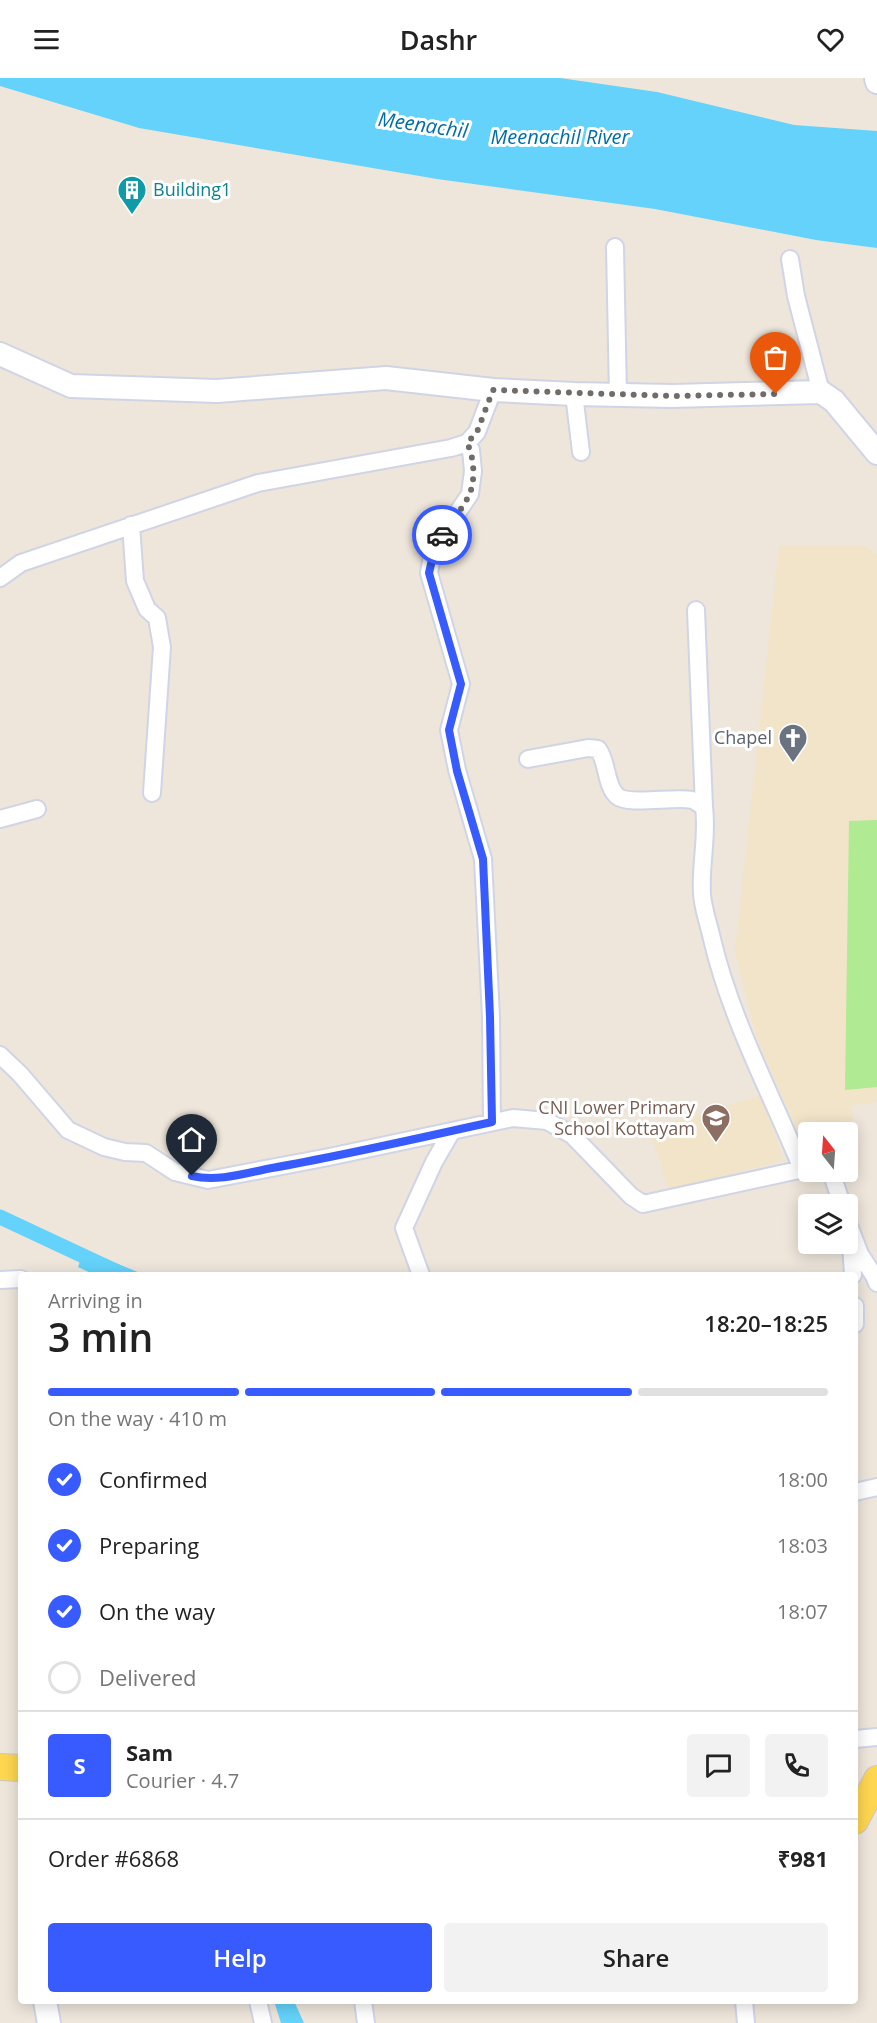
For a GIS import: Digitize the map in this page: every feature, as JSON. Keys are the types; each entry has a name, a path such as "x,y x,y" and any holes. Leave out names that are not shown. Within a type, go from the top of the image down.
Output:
{"main road":[{"path":"0,354 71,386 217,392 386,378 493,390 618,396 732,396 821,392 834,401 877,453"},
{"path":"0,1767 18,1768"},
{"path":"858,1815 877,1779"},
{"path":"46,2004 49,2023"}],"street":[{"path":"615,247 618,396"},
{"path":"790,259 796,296 821,392"},
{"path":"0,578 21,563 258,483 451,448 467,443 477,432 493,390"},
{"path":"574,394 581,452"},
{"path":"467,443 471,450 473,471 470,494 438,542 429,573 461,684 449,730 457,771 483,859 492,1122"},
{"path":"131,525 135,580 147,609 157,618 162,647 152,792"},
{"path":"696,610 706,822 702,895 720,972 748,1049 798,1154"},
{"path":"528,759 588,748 597,749 602,755 617,796 627,801 693,800 704,807"},
{"path":"0,819 37,809"},
{"path":"0,1055 20,1074 68,1130 104,1147 125,1152 146,1153 175,1172 208,1180 513,1118 547,1120 572,1135 631,1196 644,1204 798,1171"},
{"path":"420,1272 404,1228 434,1162 452,1131"},
{"path":"858,1249 877,1283"},
{"path":"851,1254 853,1272"},
{"path":"0,1280 18,1279"},
{"path":"858,1491 877,1487"},
{"path":"858,1736 877,1737"},
{"path":"259,2004 263,2023"},
{"path":"363,2004 366,2023"},
{"path":"744,2004 746,2023"}],"shaded area":[{"path":"779,546 865,546 877,554 877,1102 852,1106 853,1122 798,1122 798,1132 757,1039 735,951"},
{"name":"CNI Lower Primary School Kottayam","path":"763,1095 783,1160 719,1178 715,1182 670,1193 649,1128"}],"green space":[{"path":"877,820 877,1087 845,1090 849,821"}],"water":[{"name":"Meenachil River","path":"0,78 560,78 657,92 794,125 877,131 877,248 816,240 655,209 437,179 139,128 0,86"},
{"path":"84,1250 138,1272 89,1272 78,1267"},
{"path":"275,2004 295,2004 304,2023 281,2023"}],"waterway":[{"path":"0,1217 118,1272"}],"way so far":[{"path":"442,535 470,494 473,471 471,450 467,443 477,432 493,390 672,396 776,394"}],"place":[{"name":"Building1","path":"132,216"},
{"name":"Chapel","path":"793,764"},
{"name":"CNI Lower Primary School Kottayam","path":"716,1144"}],"route":[{"path":"192,1176 208,1180 492,1122 483,859 457,771 449,730 461,684 429,573 434,551 442,535"}],"water label":[{"name":"Meenachil","path":"423,125"}]}
